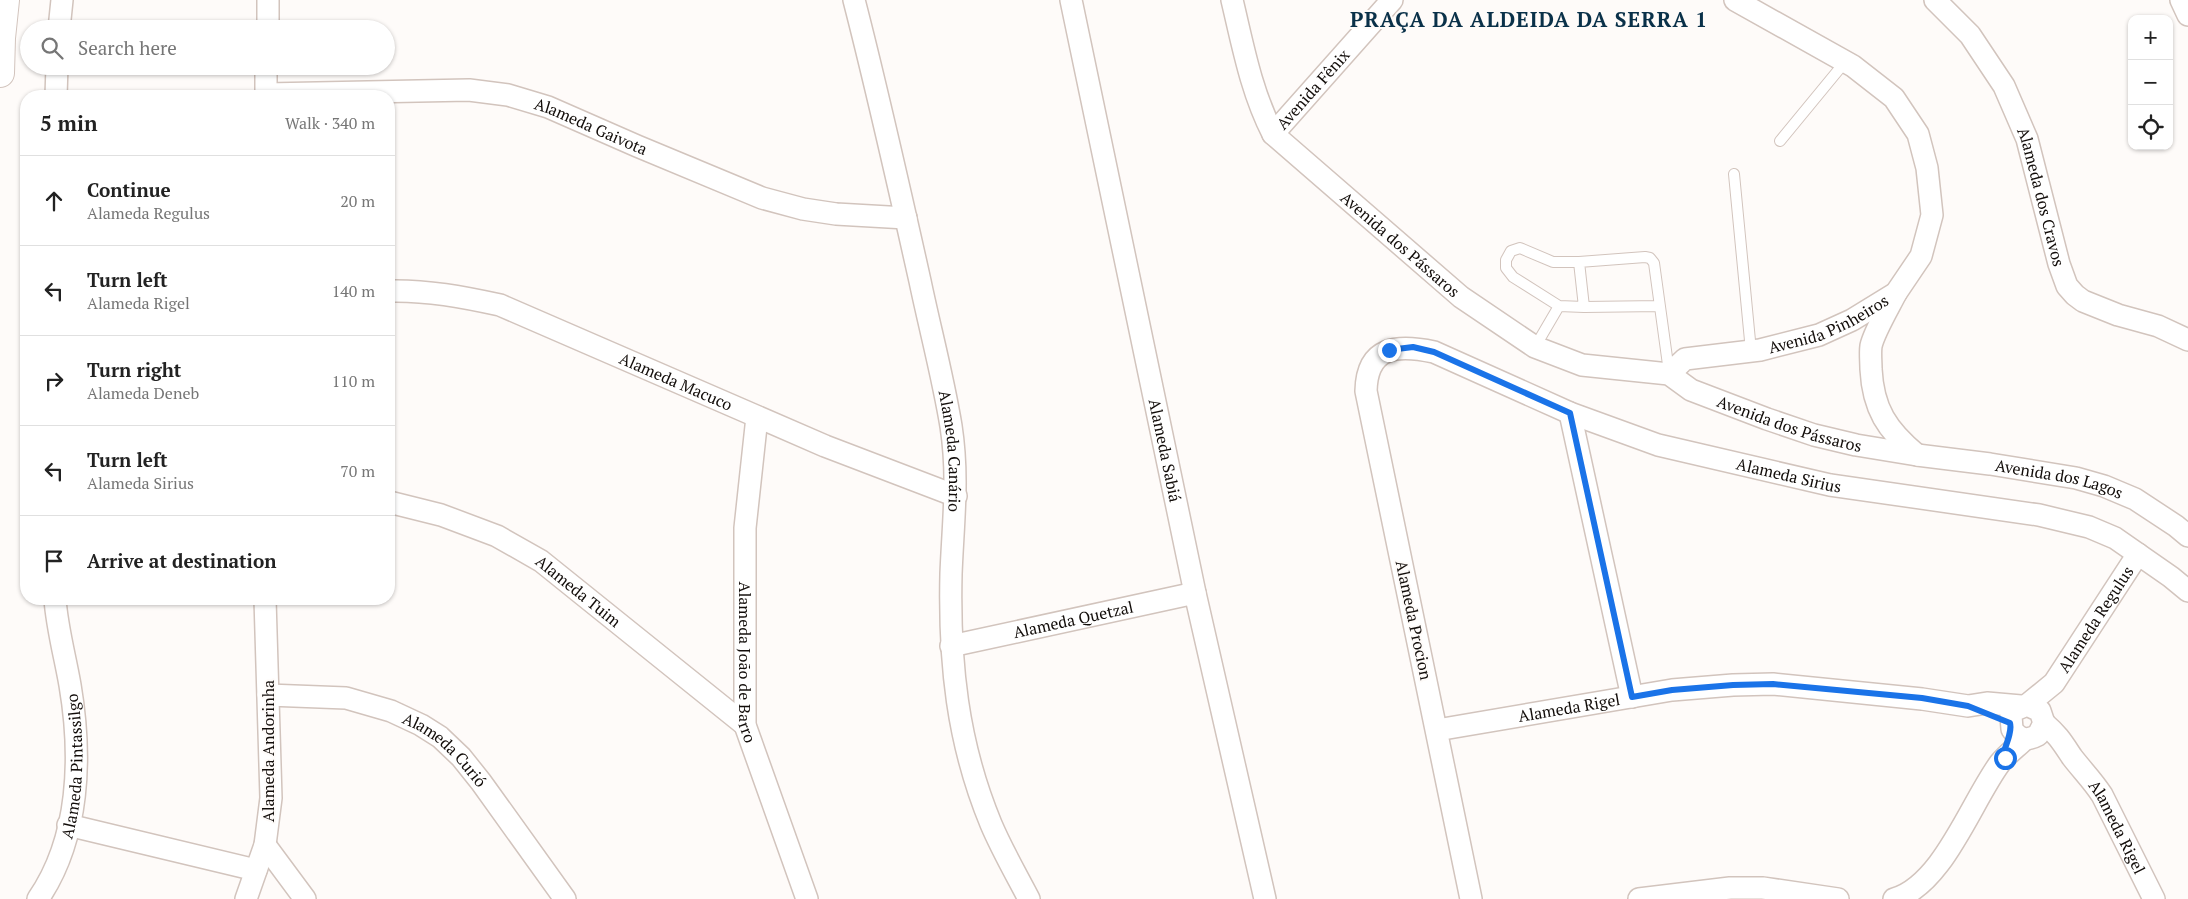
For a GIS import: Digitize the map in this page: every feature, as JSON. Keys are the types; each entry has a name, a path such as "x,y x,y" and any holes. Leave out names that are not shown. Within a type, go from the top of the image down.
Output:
{"main road":[{"path":"0,73 5,0"}],"street":[{"path":"59,20 62,0"},
{"path":"268,0 268,20"},
{"name":"Alameda Canário","path":"854,0 906,218 951,426 956,496 951,574 951,646 954,684 974,777 991,825 1029,899"},
{"name":"Alameda Sabiá","path":"1071,0 1195,593 1265,899"},
{"name":"Avenida dos Pássaros","path":"1232,0 1249,74 1260,108 1273,134 1461,298 1535,347 1582,365 1669,374 1691,390 1767,420 1814,435 1856,445 1917,455"},
{"name":"Avenida Fênix","path":"1273,134 1392,0"},
{"name":"Avenida Pinheiros","path":"1735,0 1845,62 1894,98 1918,134 1927,168 1932,216 1921,256 1896,293 1871,345 1872,382 1875,400 1883,420 1898,438 1917,455"},
{"name":"Alameda dos Cravos","path":"1935,0 1970,35 2004,86 2027,139 2059,264 2068,286 2083,301 2158,326 2188,340"},
{"path":"2181,0 2188,15"},
{"path":"56,90 57,75"},
{"path":"266,75 266,90"},
{"name":"Alameda Gaivota","path":"395,92 469,90 508,95 548,107 762,198 803,209 906,218"},
{"name":"Alameda Macuco","path":"395,291 413,290 460,296 500,305 825,446 956,496"},
{"name":"Avenida Pinheiros","path":"1756,351 1819,335 1852,320 1896,293"},
{"name":"Alameda Sirius","path":"1389,350 1413,347 1434,352 1570,413 1658,444 1830,485 2040,515 2089,526 2115,538 2171,576 2188,591"},
{"name":"Alameda Procion","path":"1389,350 1380,354 1372,363 1366,379 1366,392 1471,899"},
{"path":"1669,374 1686,359 1756,351"},
{"path":"1570,413 1632,697"},
{"name":"Alameda João de Barro","path":"757,417 745,528 745,725 807,899"},
{"name":"Avenida dos Lagos","path":"1917,455 1990,464 2076,478 2094,483 2135,499 2188,536"},
{"name":"Alameda Tuim","path":"395,504 441,515 497,536 541,561 745,725"},
{"name":"Alameda Regulus","path":"1894,899 1913,892 1922,884 1946,852 2000,764 2006,743 2051,699 2054,683 2138,554"},
{"name":"Alameda Quetzal","path":"951,646 1195,593"},
{"name":"Alameda Pintassilgo","path":"38,899 61,856 74,799 78,743 56,605"},
{"name":"Alameda Andorinha","path":"246,899 265,845 271,798 265,605"},
{"name":"Alameda Rigel","path":"1437,730 1672,690 1733,685 1773,684 1922,698 1968,706 1987,703 2027,723 2049,749 2074,758 2102,795 2154,899"},
{"name":"Alameda Curió","path":"268,695 346,698 391,711 421,724 440,737 481,782 565,899"},
{"path":"68,825 256,870"},
{"path":"265,845 306,899"},
{"path":"1639,899 1730,888 1763,888 1838,899"}],"lane":[{"path":"1780,141 1845,62"},
{"path":"1734,174 1756,351"},
{"path":"1660,306 1558,306 1513,277 1506,268 1506,260 1511,251 1520,248 1553,262 1650,258 1654,262 1660,306 1669,374"},
{"path":"1579,262 1584,307"},
{"path":"1535,347 1558,306"}],"district":[{"name":"PRAÇA DA ALDEIDA DA SERRA 1","path":"1529,20"}],"route":[{"path":"1389,350 1413,347 1434,352 1570,413 1632,697 1672,690 1773,684 1922,698 1968,706 2010,723 2012,729 2003,750 2000,764 2005,758"}]}
